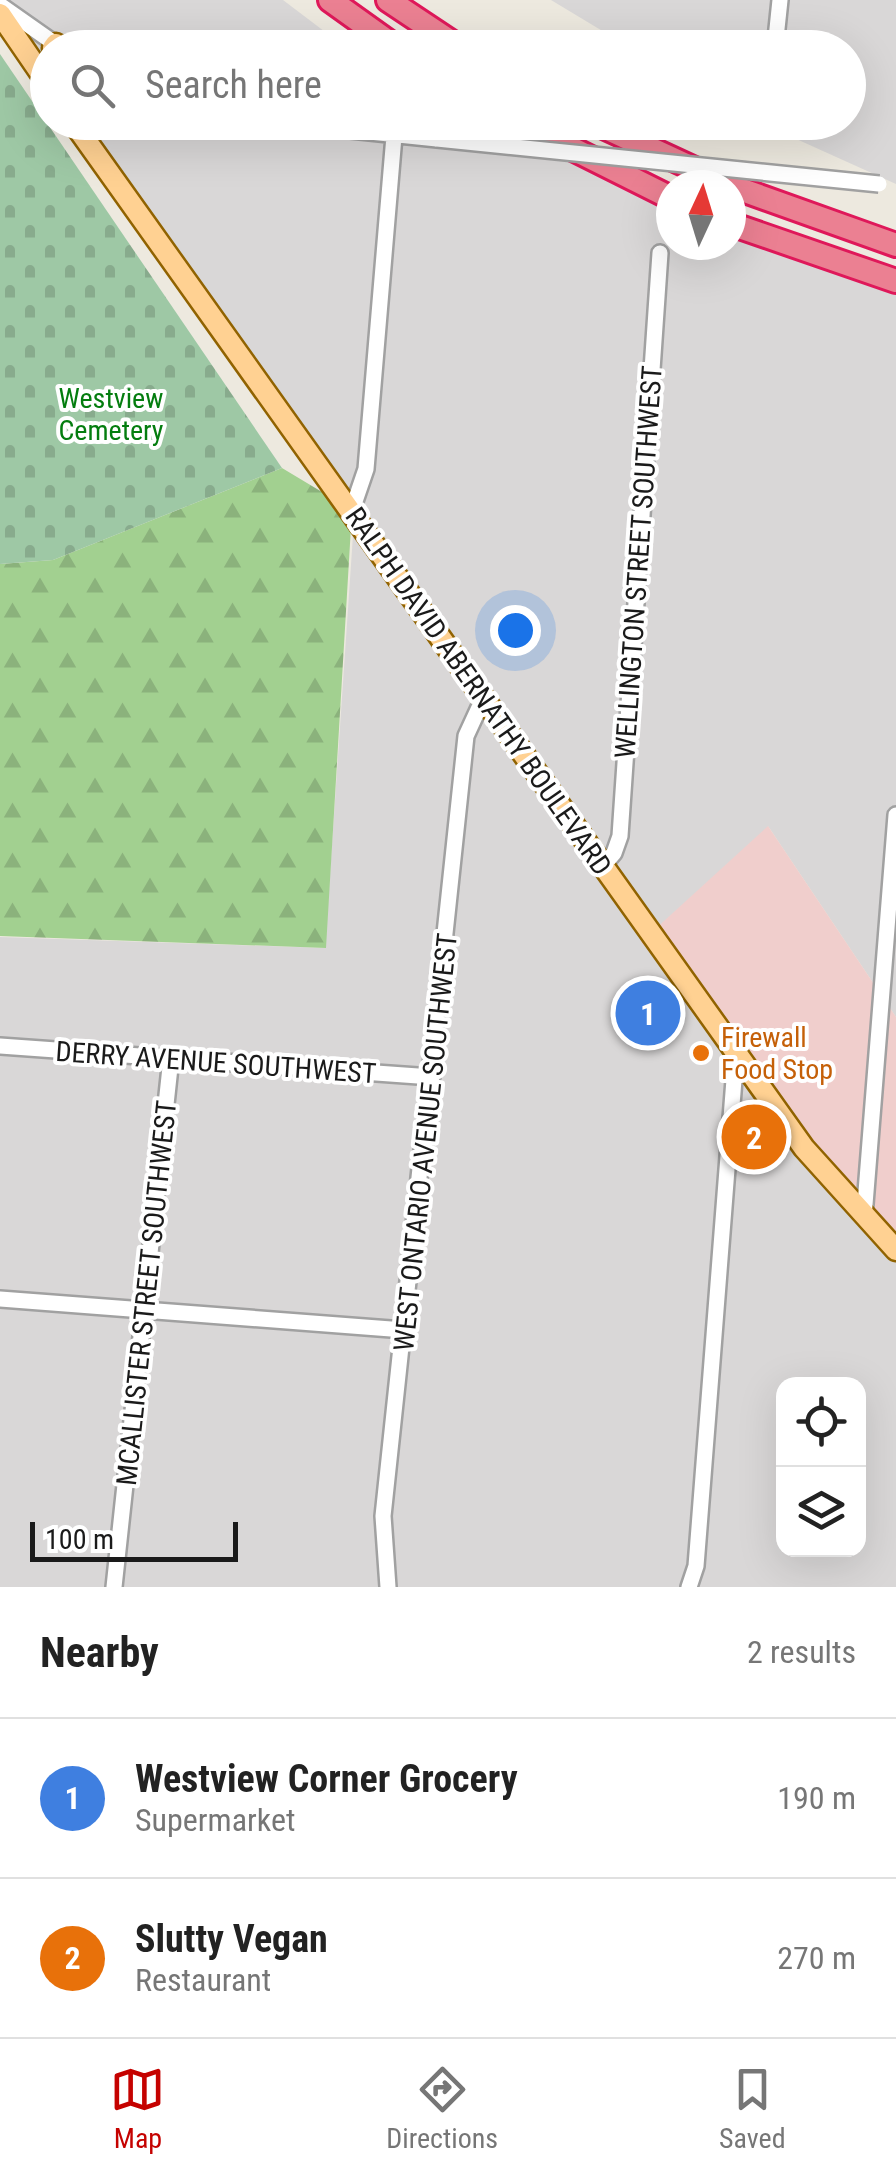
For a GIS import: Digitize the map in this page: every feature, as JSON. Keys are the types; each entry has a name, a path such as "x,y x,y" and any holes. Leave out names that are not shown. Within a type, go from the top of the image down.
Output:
{"highway":[{"path":"330,0 372,30"},
{"path":"388,0 433,30"},
{"path":"555,140 656,190"},
{"path":"632,140 696,170"},
{"path":"746,192 896,244"},
{"path":"746,229 896,281"}],"main road":[{"path":"0,14 30,37"},
{"name":"RALPH DAVID ABERNATHY BOULEVARD","path":"84,140 832,1185 894,1245"}],"street":[{"path":"778,30 780,0"},
{"path":"0,6 30,34"},
{"path":"352,510 366,469 394,140"},
{"path":"447,140 896,185"},
{"name":"WELLINGTON STREET SOUTHWEST","path":"602,866 614,853 620,836 660,260"},
{"name":"WEST ONTARIO AVENUE SOUTHWEST","path":"388,1587 384,1516 466,736 483,700"},
{"path":"864,1216 889,981 896,815"},
{"name":"DERRY AVENUE SOUTHWEST","path":"0,1046 432,1077"},
{"path":"689,1587 696,1566 736,1054"},
{"name":"MCALLISTER STREET SOUTHWEST","path":"114,1587 171,1058"},
{"path":"0,1299 404,1330"}],"shaded area":[{"path":"0,0 283,0 323,30 30,30 30,45"},
{"path":"551,0 896,0 896,184 799,140 866,140 866,30 601,30"},
{"path":"94,140 534,140 656,192 656,260 746,260 746,227 896,282 896,1017 768,826 896,1246 896,1587 0,1587 0,937 325,948 353,535"},
{"path":"768,826 896,1017 896,1246 641,942"}],"green space":[{"name":"Westview Cemetery","path":"0,54 30,98 30,140 59,140 282,468 53,560 0,564"},
{"path":"282,468 352,510 326,948 0,936 0,564 53,560"}],"place":[{"name":"Westview Corner Grocery","path":"648,1013"},
{"name":"Firewall Food Stop","path":"701,1053"},
{"name":"Slutty Vegan","path":"754,1137"}]}
